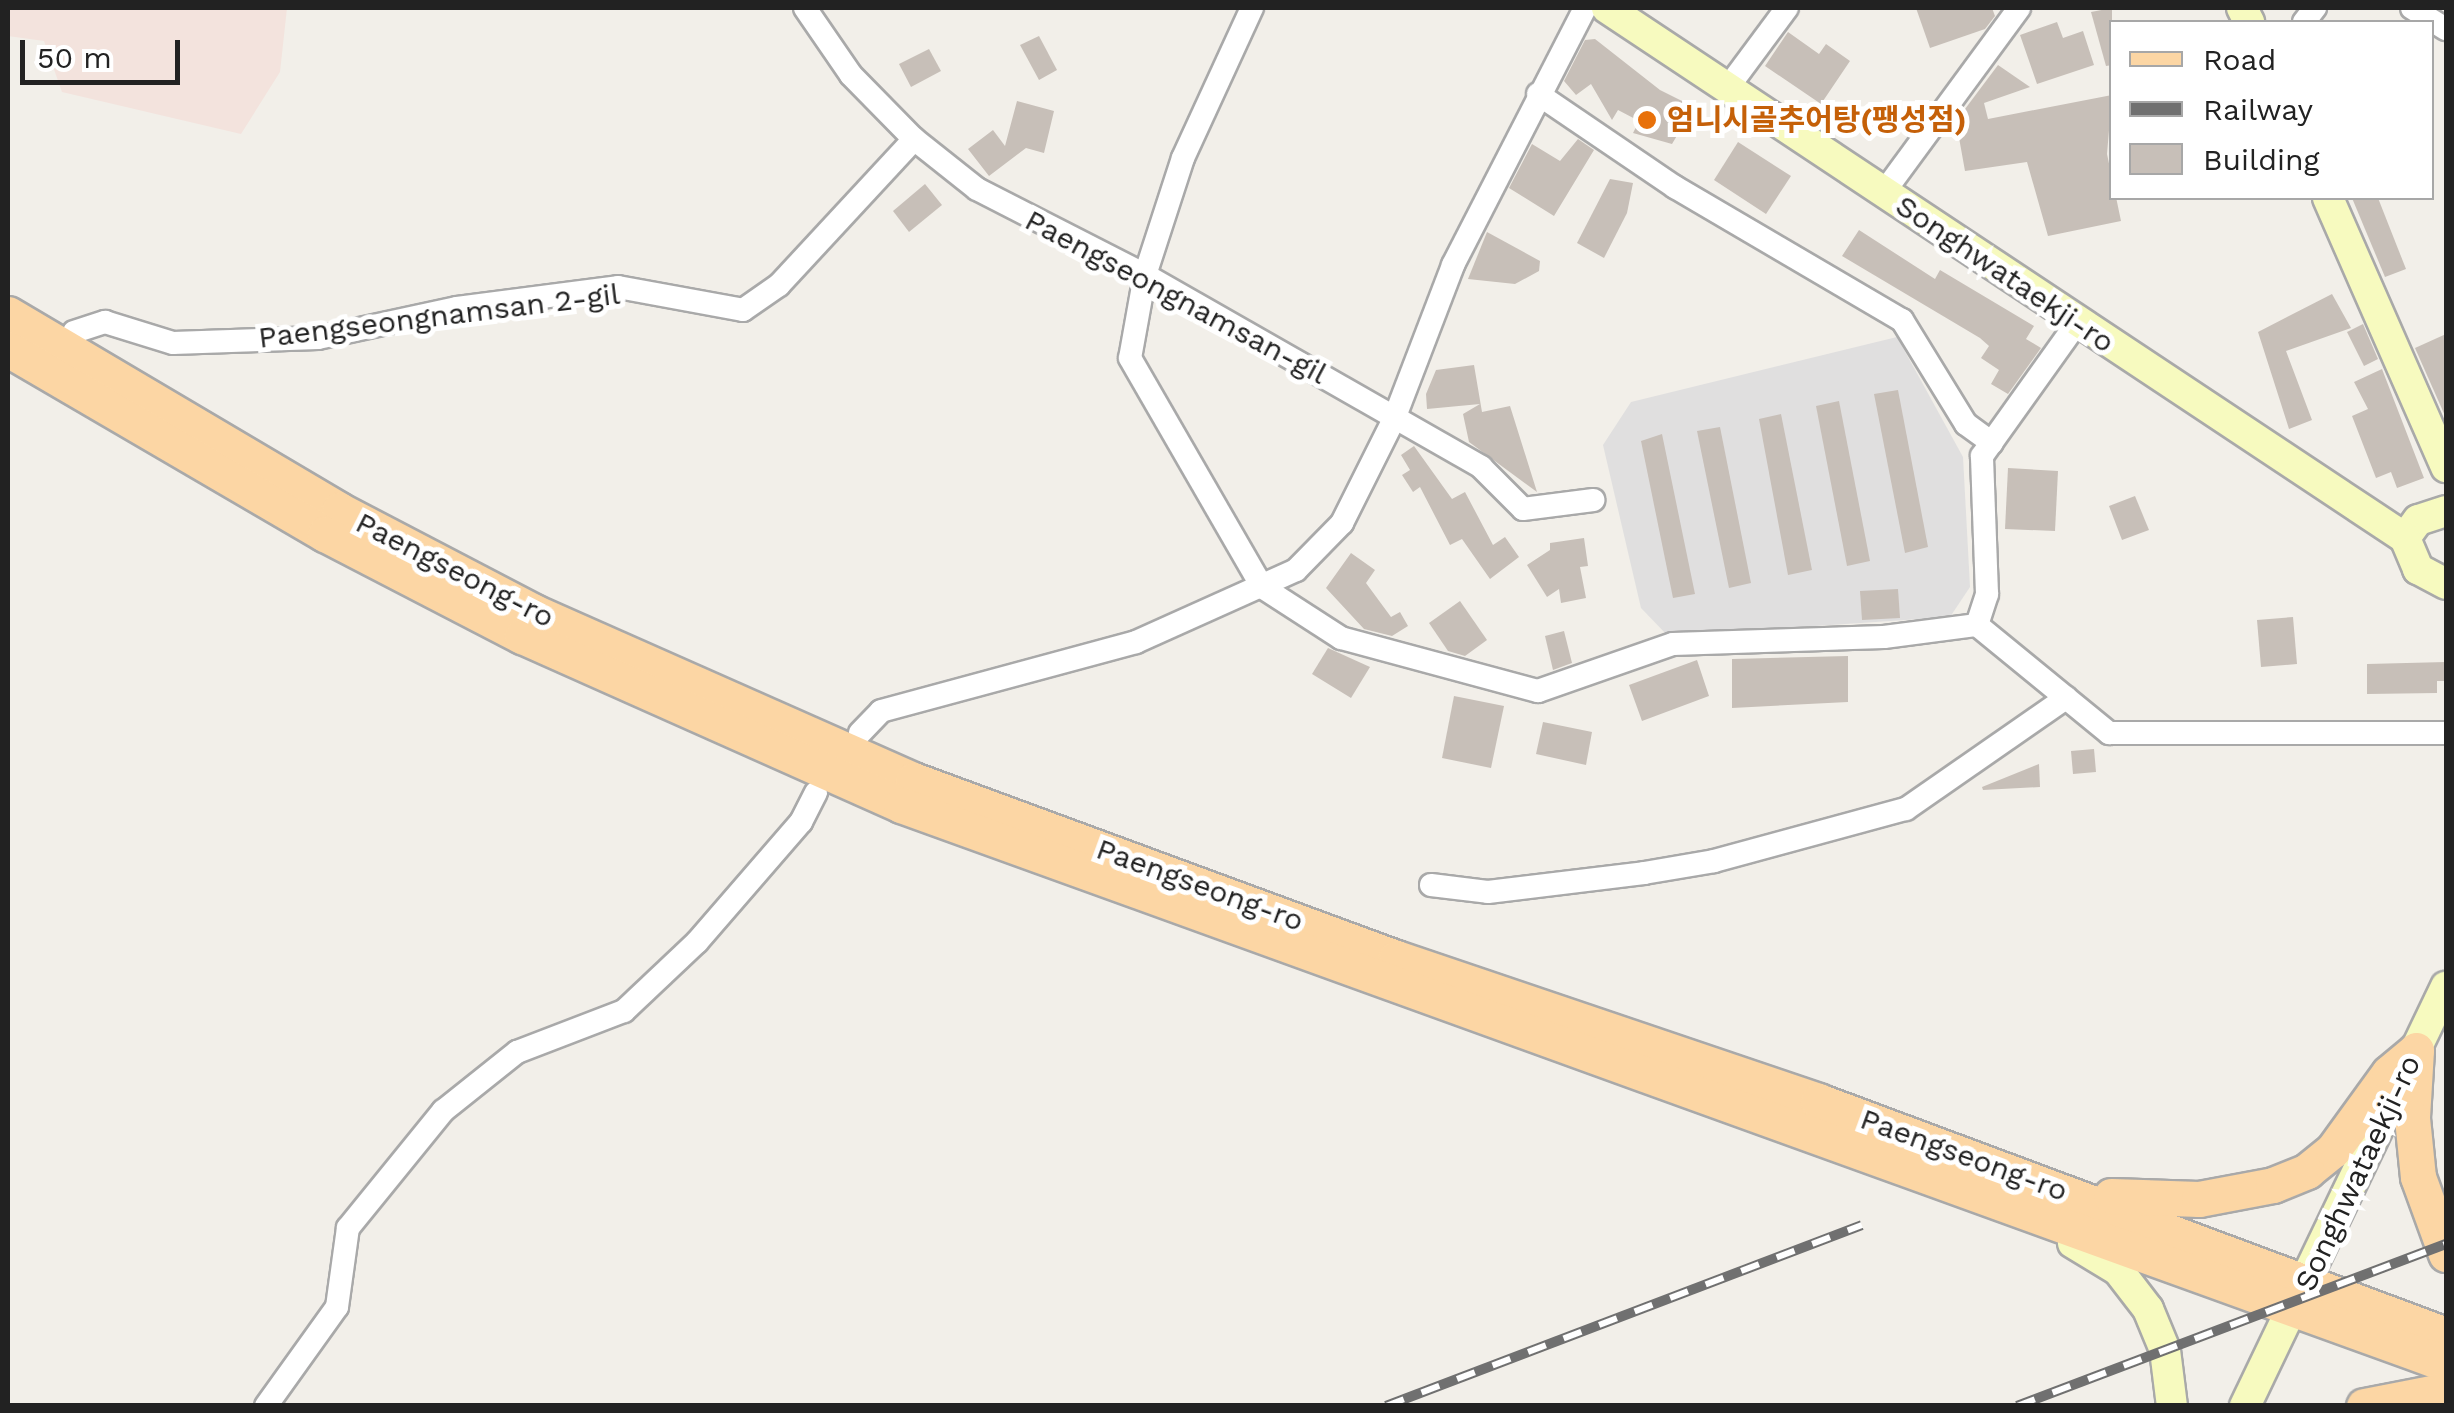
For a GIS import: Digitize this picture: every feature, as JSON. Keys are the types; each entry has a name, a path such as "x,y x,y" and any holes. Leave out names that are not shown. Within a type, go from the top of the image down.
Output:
{"main road":[{"name":"Paengseong-ro","path":"8,314 339,510 707,693 913,780 2302,1294 2446,1335"},
{"name":"Paengseong-ro","path":"8,349 325,534 522,636 867,790 1205,918 2022,1192"},
{"path":"2022,1192 2145,1200 2200,1199 2273,1186 2333,1150 2389,1073 2416,1050"},
{"path":"2416,1050 2412,1118 2418,1177 2446,1254"},
{"name":"Paengseong-ro","path":"2302,1294 2446,1364"},
{"path":"2364,1406 2446,1390"}],"street":[{"name":"Paengseongnamsan-gil","path":"804,8 850,75 914,139 977,189 1146,274 1481,467 1523,509 1593,500"},
{"path":"1252,8 1183,158 1146,274 1130,358 1262,587 1341,638 1538,691 1673,644 1884,637 1977,625 2109,733 2446,733"},
{"path":"860,733 881,711 1136,642 1296,570 1342,524 1394,419 1454,265 1538,94 1586,8"},
{"name":"Songhwataekji-ro","path":"1607,8 2406,538 2418,569 2446,584"},
{"path":"1730,86 1787,8"},
{"path":"1884,192 2019,8"},
{"path":"1538,94 1676,187 1902,320 1966,424 1992,444"},
{"name":"Paengseongnamsan 2-gil","path":"74,332 106,322 174,343 318,338 457,308 618,287 743,310 779,284 914,139"},
{"path":"2329,200 2446,467"},
{"path":"1977,625 1986,594 1982,456 2077,322"},
{"path":"2406,538 2418,520 2446,512"},
{"path":"1431,885 1488,892 1644,873 1714,861 1906,809 2066,698"},
{"path":"266,1406 337,1307 348,1228 442,1111 517,1052 624,1011 697,942 801,822 816,793"},
{"name":"Songhwataekji-ro","path":"2245,1406 2446,987"},
{"path":"2022,1192 2028,1226 2102,1256 2134,1289 2165,1350 2172,1406"}],"shaded area":[{"path":"8,8 287,8 280,72 241,134 62,92 44,41 8,36"},
{"path":"1897,337 1963,457 1970,587 1950,617 1668,636 1641,608 1603,445 1631,402"}],"building":[{"path":"1916,8 1992,8 1995,16 1985,29 1930,48"},
{"path":"2112,8 2109,66 2106,66 2091,12"},
{"path":"2057,22 2063,38 2083,31 2094,65 2037,84 2020,35"},
{"path":"1788,32 1819,54 1826,44 1850,61 1821,104 1765,66"},
{"path":"1039,36 1057,70 1039,80 1020,45"},
{"path":"1595,39 1660,90 1694,107 1672,144 1633,133 1639,121 1618,110 1612,120 1591,84 1576,95 1564,81 1585,40"},
{"path":"929,49 941,71 911,87 899,64"},
{"path":"1998,65 2030,87 1984,103 1988,119 2109,96 2109,200 2117,200 2121,221 2048,236 2027,162 1965,171 1956,121"},
{"path":"1017,101 1054,111 1044,153 1026,148 989,176 968,149 993,130 1005,146"},
{"path":"1578,139 1594,150 1554,216 1509,188 1532,144 1560,161"},
{"path":"1738,142 1791,176 1766,214 1714,180"},
{"path":"1610,179 1633,183 1627,213 1604,258 1577,243"},
{"path":"925,184 942,205 909,232 893,211"},
{"path":"2353,200 2379,200 2406,269 2385,277"},
{"path":"1859,230 1935,279 1940,270 2034,326 2026,339 2041,348 2008,394 1991,384 1999,370 1981,358 1989,346 1980,338 1842,256"},
{"path":"1487,232 1540,261 1539,271 1515,284 1468,279"},
{"path":"2332,294 2351,328 2286,351 2312,420 2289,429 2258,332"},
{"path":"2363,324 2378,359 2364,366 2347,332"},
{"path":"2446,334 2446,418 2415,348"},
{"path":"1474,365 1482,412 1510,406 1537,492 1469,442 1463,414 1480,404 1427,409 1426,394 1436,370"},
{"path":"2382,369 2424,478 2397,488 2391,472 2376,478 2352,416 2368,409 2354,382"},
{"path":"1898,390 1928,547 1905,553 1874,394"},
{"path":"1839,401 1870,561 1847,566 1816,406"},
{"path":"1781,414 1812,570 1788,575 1759,419"},
{"path":"1720,427 1751,583 1729,588 1697,431"},
{"path":"1662,434 1695,594 1673,598 1641,441"},
{"path":"1414,446 1452,499 1465,492 1493,545 1505,537 1519,557 1490,579 1462,539 1450,545 1420,487 1413,492 1402,475 1410,470 1401,455"},
{"path":"2008,468 2058,471 2055,531 2005,529"},
{"path":"2135,496 2149,530 2122,540 2109,506"},
{"path":"1584,538 1588,566 1580,567 1586,598 1561,603 1559,589 1547,597 1527,565 1550,550 1550,543"},
{"path":"1351,553 1375,570 1366,583 1391,617 1400,612 1408,626 1392,636 1364,629 1326,588"},
{"path":"1898,589 1900,618 1862,620 1860,591"},
{"path":"1460,601 1487,640 1465,656 1448,651 1429,623"},
{"path":"2293,617 2297,664 2261,667 2257,620"},
{"path":"1564,631 1572,663 1553,670 1545,636"},
{"path":"1328,648 1370,667 1351,698 1312,674"},
{"path":"1848,656 1848,702 1732,708 1732,659"},
{"path":"1697,660 1709,696 1642,721 1629,685"},
{"path":"2446,662 2446,681 2437,681 2437,693 2367,694 2367,664"},
{"path":"1454,696 1504,706 1491,768 1442,758"},
{"path":"1543,722 1592,732 1586,765 1536,754"},
{"path":"2094,749 2096,772 2073,774 2071,751"},
{"path":"2039,764 2040,787 1983,790 1982,787"}],"railway":[{"path":"1386,1406 1862,1225"},
{"path":"2017,1406 2446,1244"}],"place":[{"name":"엄니시골추어탕(팽성점)","path":"1647,120"}]}
